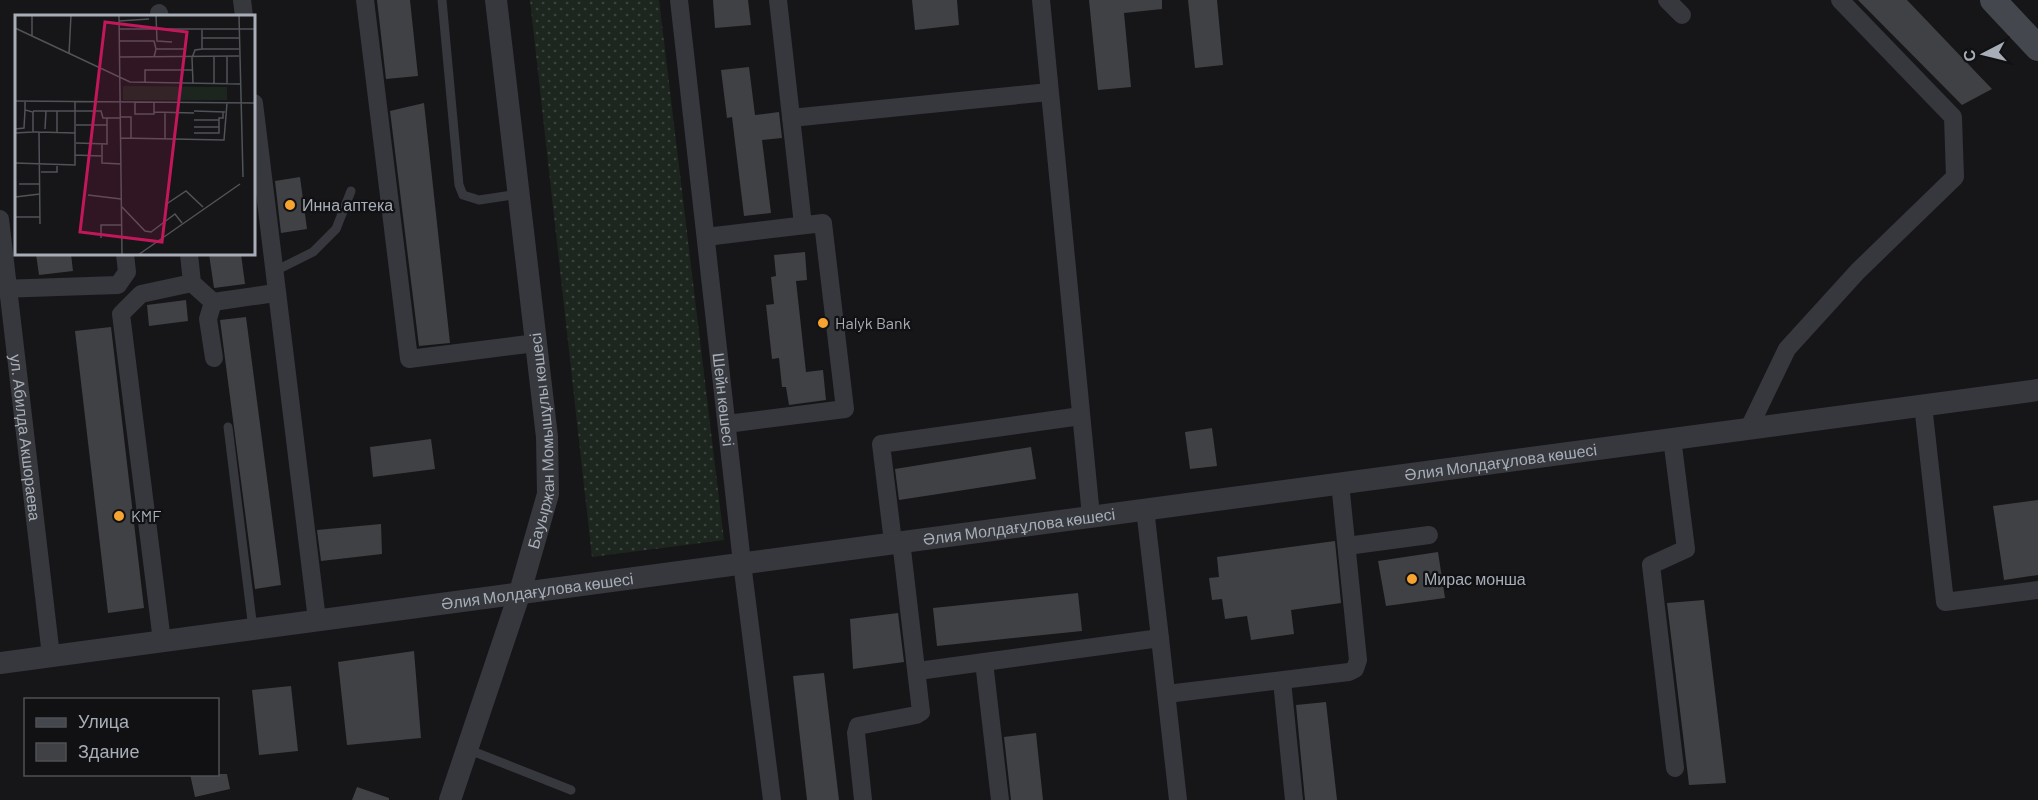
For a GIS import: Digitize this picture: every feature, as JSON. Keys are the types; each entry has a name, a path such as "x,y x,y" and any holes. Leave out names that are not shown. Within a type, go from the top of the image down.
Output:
{"main road":[{"path":"1993,0 2038,48"}],"street":[{"path":"242,0 244,15"},
{"path":"365,0 409,358 536,343"},
{"name":"Бауыржан Момышұлы көшесі","path":"450,800 519,592 548,494 547,437 496,0"},
{"name":"Шейн көшесі","path":"679,0 742,563 772,800"},
{"path":"778,0 803,225"},
{"path":"1041,0 1091,516"},
{"path":"1667,0 1682,15"},
{"path":"1749,428 1787,349 1858,271 1955,177 1953,117 1840,0"},
{"path":"791,118 1049,92"},
{"path":"255,112 275,293 317,620"},
{"name":"ул. Абилда Акшораева","path":"0,219 4,288 51,656"},
{"path":"706,237 823,223 844,409 727,424"},
{"path":"4,288 118,285 127,272 125,255"},
{"path":"189,255 192,283 213,302"},
{"path":"162,641 121,314 141,294 192,283"},
{"path":"213,302 275,293"},
{"path":"213,302 208,319 214,358"},
{"name":"Әлия Молдағұлова көшесі","path":"0,663 2038,390"},
{"path":"1923,405 1945,602 2038,590"},
{"path":"863,800 856,734 858,726 916,715 921,712 918,671 881,444 1081,416"},
{"path":"1672,438 1686,549 1651,565 1675,768"},
{"path":"1167,694 1282,681 1355,669 1359,660 1340,483"},
{"path":"1145,509 1178,800"},
{"path":"1347,546 1429,535"},
{"path":"918,671 1160,638"},
{"path":"984,662 1000,800"},
{"path":"1282,681 1294,800"}],"lane":[{"path":"442,0 459,184 463,195 479,200 519,194"},
{"path":"273,272 313,252 336,229 351,191"},
{"path":"228,427 253,629"},
{"path":"467,749 571,790"}],"shaded area":[{"path":"530,0 659,0 724,540 592,557"}],"building":[{"path":"377,0 410,0 418,76 386,79"},
{"path":"713,0 748,0 751,25 715,28"},
{"path":"912,0 957,0 959,25 915,30"},
{"path":"1089,0 1162,0 1162,9 1124,13 1131,87 1098,90"},
{"path":"1188,0 1217,0 1223,65 1195,68"},
{"path":"1858,0 1907,0 1992,89 1962,105"},
{"path":"749,67 755,115 779,112 782,138 762,140 771,213 744,216 732,117 727,118 721,70"},
{"path":"424,103 450,343 419,346 390,111"},
{"name":"Инна аптека","path":"300,177 307,229 281,233 275,181"},
{"path":"805,252 807,280 796,281 806,372 823,370 826,400 789,405 786,387 782,387 779,358 772,359 766,305 774,304 771,277 776,276 774,255"},
{"path":"36,255 71,255 73,271 39,275"},
{"path":"209,255 241,255 245,284 214,288"},
{"path":"186,300 188,321 149,326 147,305"},
{"path":"246,317 281,585 255,589 220,320"},
{"path":"111,327 144,608 108,613 75,331"},
{"path":"1212,428 1217,466 1190,469 1185,432"},
{"path":"431,439 435,469 373,477 370,447"},
{"path":"1031,447 1036,479 899,500 895,469"},
{"path":"2038,500 2038,575 2004,580 1993,506"},
{"path":"381,524 382,554 321,561 317,530"},
{"path":"1335,541 1341,603 1291,610 1294,634 1251,640 1247,616 1225,619 1222,599 1212,600 1209,578 1219,577 1217,557"},
{"name":"Мирас монша","path":"1438,552 1445,598 1386,606 1378,561"},
{"path":"1078,593 1082,631 937,646 933,608"},
{"path":"1704,600 1726,783 1689,785 1667,603"},
{"path":"898,613 904,662 853,669 850,619"},
{"path":"414,651 421,738 347,745 338,662"},
{"path":"824,673 839,800 807,800 793,676"},
{"path":"291,686 298,751 259,755 252,690"},
{"path":"1326,702 1337,800 1305,800 1296,705"},
{"path":"1036,733 1043,800 1011,800 1004,737"},
{"path":"227,774 230,789 195,797 190,776"},
{"path":"357,787 389,798 389,800 352,800"}],"place":[{"name":"Инна аптека","path":"290,205"},
{"name":"Halyk Bank","path":"823,323"},
{"name":"KMF","path":"119,516"},
{"name":"Мирас монша","path":"1412,579"}]}
